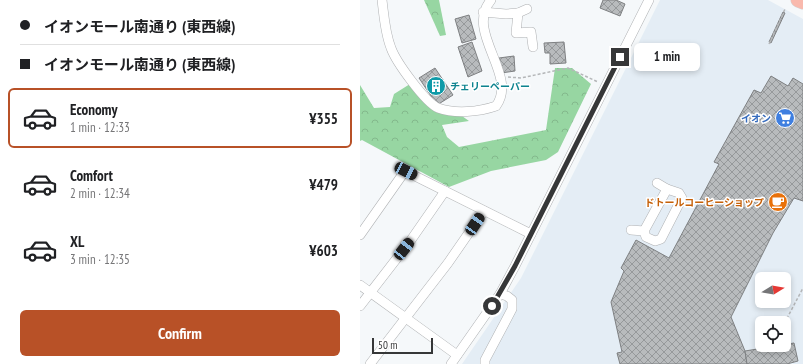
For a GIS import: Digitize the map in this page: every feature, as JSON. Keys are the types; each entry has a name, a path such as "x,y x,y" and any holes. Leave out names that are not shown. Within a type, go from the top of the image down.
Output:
{"highway":[{"path":"798,0 803,2"}],"street":[{"path":"382,0 385,27 391,48 399,65 430,102 438,108 456,111 474,111 496,106 500,101 503,90 483,24 483,12 491,0"},
{"path":"451,364 500,294 649,0"},
{"path":"483,12 506,14 518,13 527,9"},
{"path":"518,13 516,33 531,32 533,47"},
{"path":"360,235 406,171 531,234"},
{"path":"657,183 679,193 682,201 659,241 652,240 646,237 644,231 667,188"},
{"path":"360,306 411,240 445,191"},
{"path":"370,364 448,263 484,211"},
{"path":"631,230 644,231"},
{"path":"360,285 457,355"},
{"path":"485,364 485,360 512,309 512,300 507,296 500,294"}],"path":[{"path":"769,44 785,9"},
{"path":"499,77 521,78 568,68 606,85"},
{"path":"788,316 803,288"}],"shaded area":[{"path":"660,0 768,0 803,19 803,364 462,364 521,278"}],"green space":[{"path":"424,0 439,0 446,35 440,36"},
{"path":"555,68 572,68 591,84 558,152 546,160 491,171 449,187 362,140 360,141 360,85 374,108 390,107 394,94 410,84 427,104 462,116 469,121 442,125 447,137 459,147 546,130"}],"building":[{"path":"603,0 616,0 625,4 620,16 600,8"},
{"path":"783,12 785,13 771,43 769,42"},
{"path":"469,15 476,39 462,43 455,19"},
{"path":"472,42 482,71 468,77 458,47"},
{"path":"564,42 566,63 550,64 550,53 545,53 544,43"},
{"path":"514,56 515,71 501,73 499,58"},
{"name":"チェリーペーパー","path":"435,68 453,95 437,105 419,78"},
{"name":"イオン","path":"771,76 788,86 793,78 803,84 803,201 794,198 773,233 731,317 745,351 747,364 620,364 617,353 622,352 611,302 624,271 621,268 636,240 669,258 719,164 714,162 754,90 761,93"},
{"path":"791,343 794,343 798,361 787,364 747,364 745,351 755,349 755,352 791,352"}],"place":[{"name":"チェリーペーパー","path":"436,86"},
{"name":"イオン","path":"785,118"},
{"name":"ドトールコーヒーショップ","path":"778,202"}],"route":[{"path":"492,306 515,266 620,57"}]}
